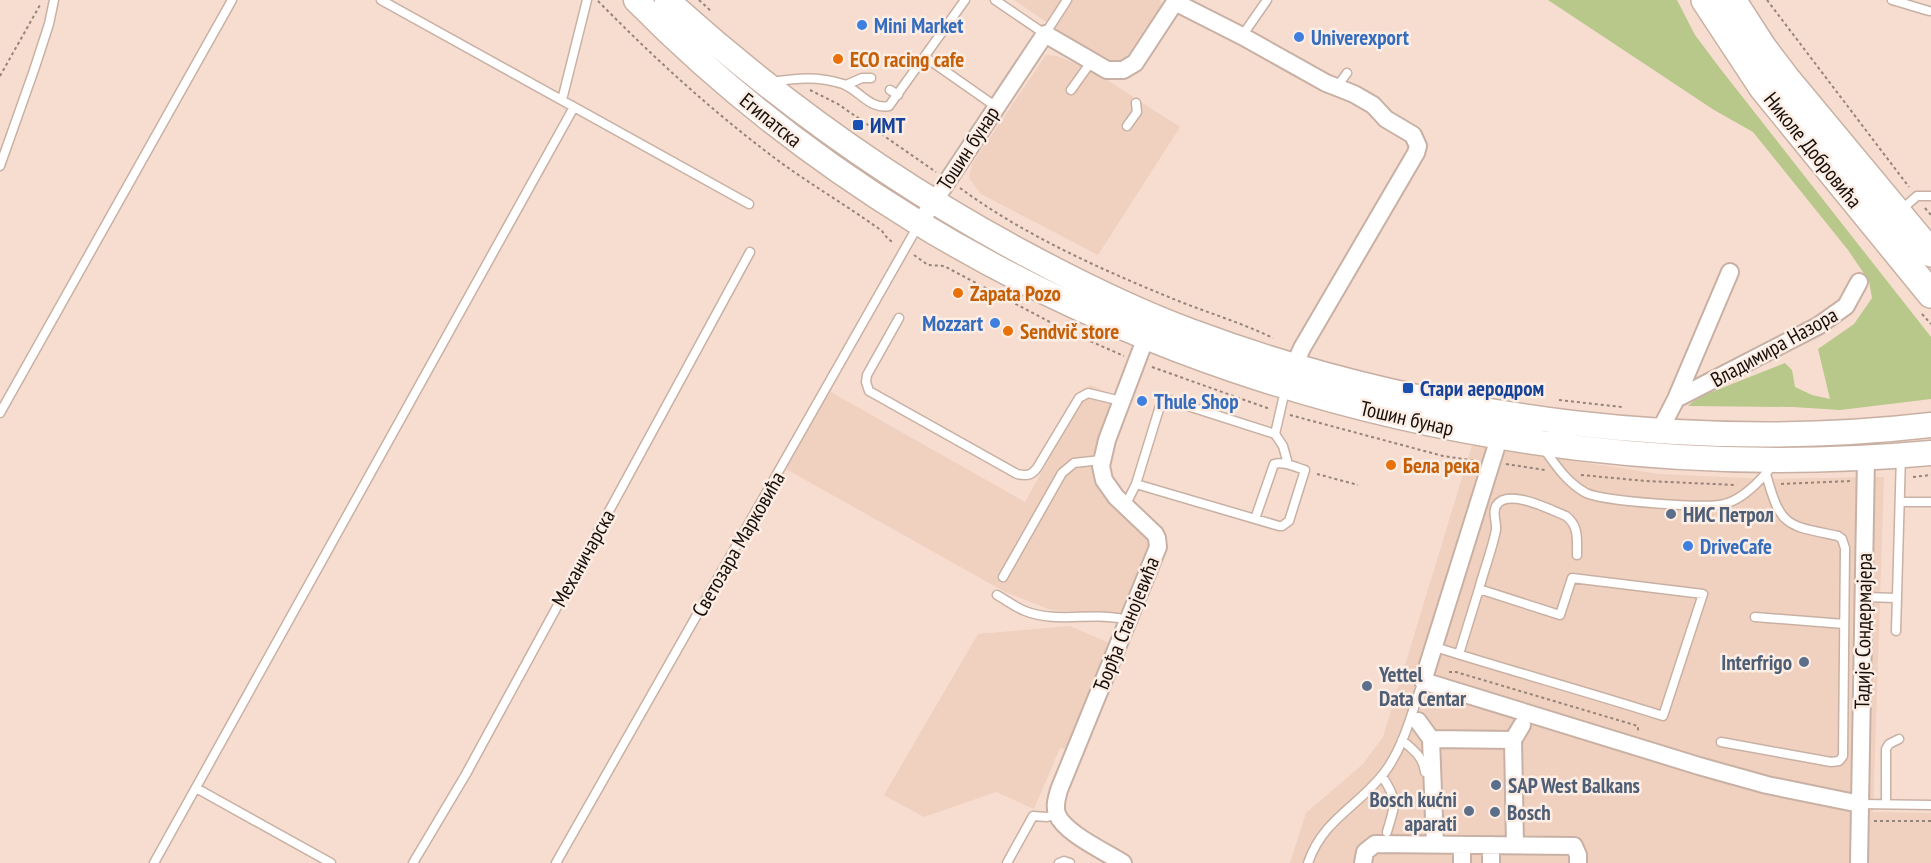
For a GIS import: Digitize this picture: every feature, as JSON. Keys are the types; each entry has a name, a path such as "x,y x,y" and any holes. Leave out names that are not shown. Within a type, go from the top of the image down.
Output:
{"main road":[{"name":"Египатска","path":"636,0 714,72 772,121 855,182 919,224"},
{"name":"Египатска","path":"667,0 762,83 839,140 932,202"},
{"name":"Николе Добровића","path":"1705,0 1763,88 1931,294"},
{"name":"Николе Добровића","path":"1732,0 1785,77 1908,205 1931,253"},
{"name":"Тошин бунар","path":"932,202 1038,261 1111,297 1187,330 1294,366 1422,399 1499,414 1659,432 1715,435 1816,434 1931,425"},
{"name":"Тошин бунар","path":"919,224 1054,297 1146,337 1204,359 1294,366 1328,400 1395,417 1500,438 1772,467 1866,469 1901,466 1931,453"}],"street":[{"path":"1045,34 1091,62 1112,71 1123,70 1137,60 1174,1 1336,88 1359,97 1373,105 1386,118 1415,138 1418,150 1294,366"},
{"name":"Тошин бунар","path":"932,202 1045,34"},
{"path":"919,224 932,202"},
{"name":"Владимира Назора","path":"1659,432 1676,399 1730,272"},
{"name":"Владимира Назора","path":"1676,399 1818,326 1846,306 1859,282"},
{"path":"1101,460 1146,337"},
{"path":"1500,438 1424,681 1637,748 1860,812"},
{"name":"Ђорђа Станојевића","path":"1057,814 1056,798 1059,790 1158,548 1157,538 1148,527 1124,507 1104,480 1101,460"},
{"name":"Тадије Сондермајера","path":"1859,863 1866,469"},
{"path":"1418,721 1431,739 1435,845"},
{"path":"1515,845 1513,740 1522,725"},
{"path":"1431,739 1513,740"},
{"path":"1057,814 1064,825 1123,863"},
{"path":"1363,863 1365,852 1375,844 1574,846 1578,855 1578,863"},
{"path":"1462,845 1462,863"},
{"path":"1491,845 1491,863"}],"lane":[{"path":"0,166 49,24 54,0"},
{"path":"0,413 232,0"},
{"path":"381,0 748,204"},
{"path":"562,100 587,0"},
{"path":"762,83 808,77 846,85 881,107 891,105 965,0"},
{"path":"995,0 1045,34"},
{"name":"Тошин бунар","path":"1045,34 1067,0"},
{"path":"1242,36 1268,0"},
{"path":"1892,0 1929,11"},
{"path":"925,57 995,106"},
{"path":"1071,90 1091,62"},
{"path":"1336,88 1347,73"},
{"path":"846,85 862,78 871,78"},
{"path":"890,90 898,95"},
{"path":"1127,126 1137,111 1137,103"},
{"path":"154,863 574,107"},
{"path":"1908,205 1925,195 1931,196"},
{"name":"Светозара Марковића","path":"555,863 919,224"},
{"name":"Механичарска","path":"413,863 466,774 750,252"},
{"path":"899,318 867,375 866,382 870,391 1017,474 1025,476 1032,474 1037,468 1078,398 1088,393 1121,401"},
{"path":"1275,434 1294,366"},
{"path":"1124,507 1136,484 1160,406 1165,401 1173,400 1275,434 1283,446 1288,464"},
{"path":"1540,443 1561,473 1576,487 1588,494 1618,500 1694,505 1724,504 1744,494 1772,467"},
{"path":"1003,577 1062,473 1074,463 1101,460"},
{"path":"1136,484 1255,519 1279,526 1286,525 1290,517 1305,470 1278,462 1274,464 1255,519"},
{"path":"1896,632 1901,466"},
{"path":"1721,742 1831,762 1839,761 1843,756 1845,548 1842,539 1838,536 1795,526 1785,520 1769,484 1772,467"},
{"path":"1459,654 1496,529 1495,510 1498,504 1505,499 1516,498 1566,516 1576,526 1577,555"},
{"path":"1900,502 1931,502"},
{"path":"1435,647 1664,716 1703,594 1572,578 1560,615 1479,589"},
{"path":"997,595 1026,611 1040,615 1115,617 1128,620"},
{"path":"1864,597 1897,598"},
{"path":"1755,617 1844,624"},
{"path":"1308,863 1317,843 1328,827 1382,776 1394,758 1424,681"},
{"path":"1886,804 1886,749 1889,744 1899,739"},
{"path":"1402,740 1419,754 1423,761 1425,791"},
{"path":"1382,776 1392,791 1395,801 1387,832"},
{"path":"196,788 331,863"},
{"path":"1860,812 1886,804 1931,805"},
{"path":"1007,863 1033,816 1047,817 1057,814"},
{"path":"1059,863 1064,861 1070,863"}],"path":[{"path":"0,76 43,0"},
{"path":"597,0 653,56 718,114 810,183 872,223"},
{"path":"1767,0 1860,125 1908,205 1931,215"},
{"path":"979,202 1065,251 1173,299 1245,324 1285,343 1294,366"},
{"path":"1551,400 1623,407"},
{"path":"1491,463 1561,473 1657,481 1755,485"},
{"path":"1901,466 1931,475"},
{"path":"1769,484 1866,469"},
{"path":"1305,470 1358,485"},
{"path":"1444,673 1456,672 1638,726 1637,748"},
{"path":"1860,812 1931,821"}],"shaded area":[{"path":"1014,0 1160,0 1162,7 1120,64 1106,63"},
{"path":"1046,55 1057,56 1093,71 1180,127 1098,255 981,194 969,178 972,164"},
{"path":"1090,385 1122,399 1101,466 1155,534 1123,614 1051,610 1005,592 786,469 829,391 1025,502"},
{"path":"1472,445 1659,474 1767,479 1884,477 1873,812 1931,813 1931,863 1290,863 1306,813 1363,764 1383,737"},
{"path":"1070,626 1111,644 1065,749 1060,748 1034,809 996,792 924,817 884,795 978,634"}],"green space":[{"path":"1548,0 1677,0 1695,35 1719,67 1931,337 1931,399 1840,410 1688,406 1699,397 1785,363 1792,370 1795,387 1812,395 1830,399 1818,349 1854,324 1872,298 1869,281 1848,250 1753,132 1714,110"}],"place":[{"name":"Mini Market","path":"862,25"},
{"name":"Univerexport","path":"1299,37"},
{"name":"ECO racing cafe","path":"838,59"},
{"name":"ИМТ","path":"858,125"},
{"name":"Zapata Pozo","path":"958,293"},
{"name":"Mozzart","path":"995,323"},
{"name":"Sendvič store","path":"1008,331"},
{"name":"Стари аеродром","path":"1408,388"},
{"name":"Thule Shop","path":"1142,401"},
{"name":"Бела река","path":"1391,465"},
{"name":"НИС Петрол","path":"1671,514"},
{"name":"DriveCafe","path":"1688,546"},
{"name":"Interfrigo","path":"1804,662"},
{"name":"Yettel Data Centar","path":"1367,686"},
{"name":"SAP West Balkans","path":"1496,785"},
{"name":"Bosch kućni aparati","path":"1469,811"},
{"name":"Bosch","path":"1495,812"}]}
